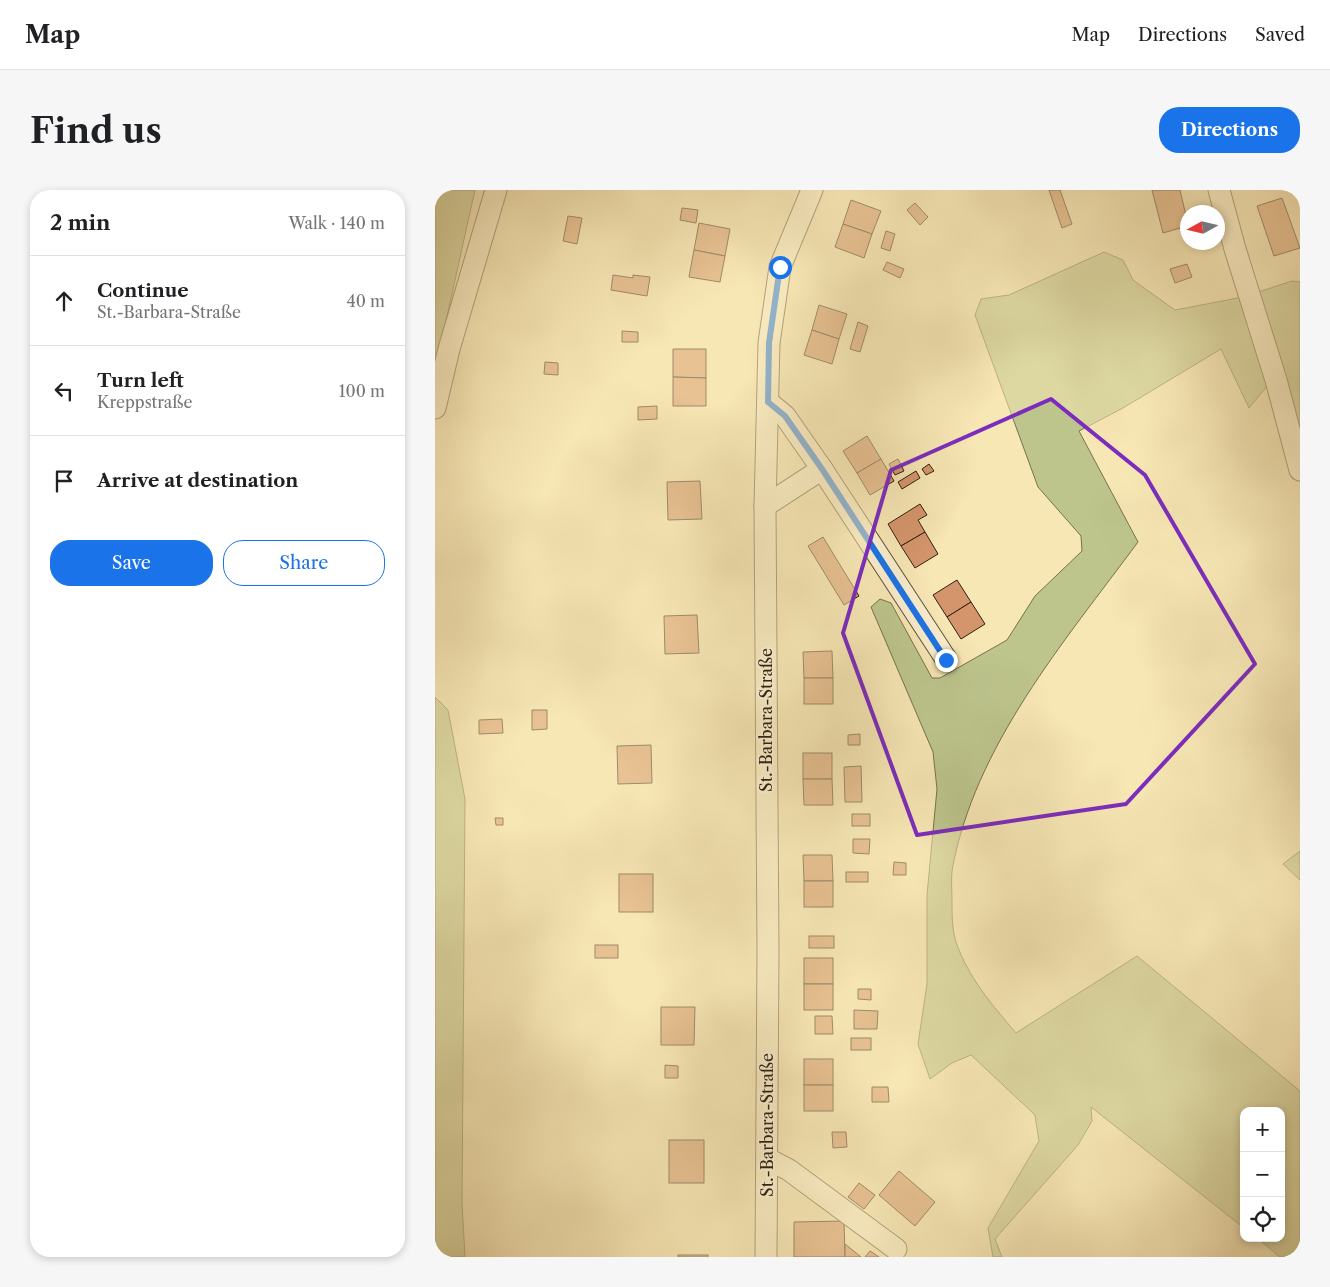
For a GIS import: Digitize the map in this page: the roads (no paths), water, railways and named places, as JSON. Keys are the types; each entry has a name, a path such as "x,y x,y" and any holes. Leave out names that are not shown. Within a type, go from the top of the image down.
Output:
{"street":[{"path":"435,408 449,349 496,190"},
{"name":"St.-Barbara-Straße","path":"767,1257 765,506 769,343 780,267 812,190"},
{"path":"1219,190 1235,249 1276,380 1300,470"},
{"path":"768,402 785,416 822,469 946,660"},
{"path":"765,506 822,469"},
{"path":"768,1159 789,1170 896,1248"}]}
